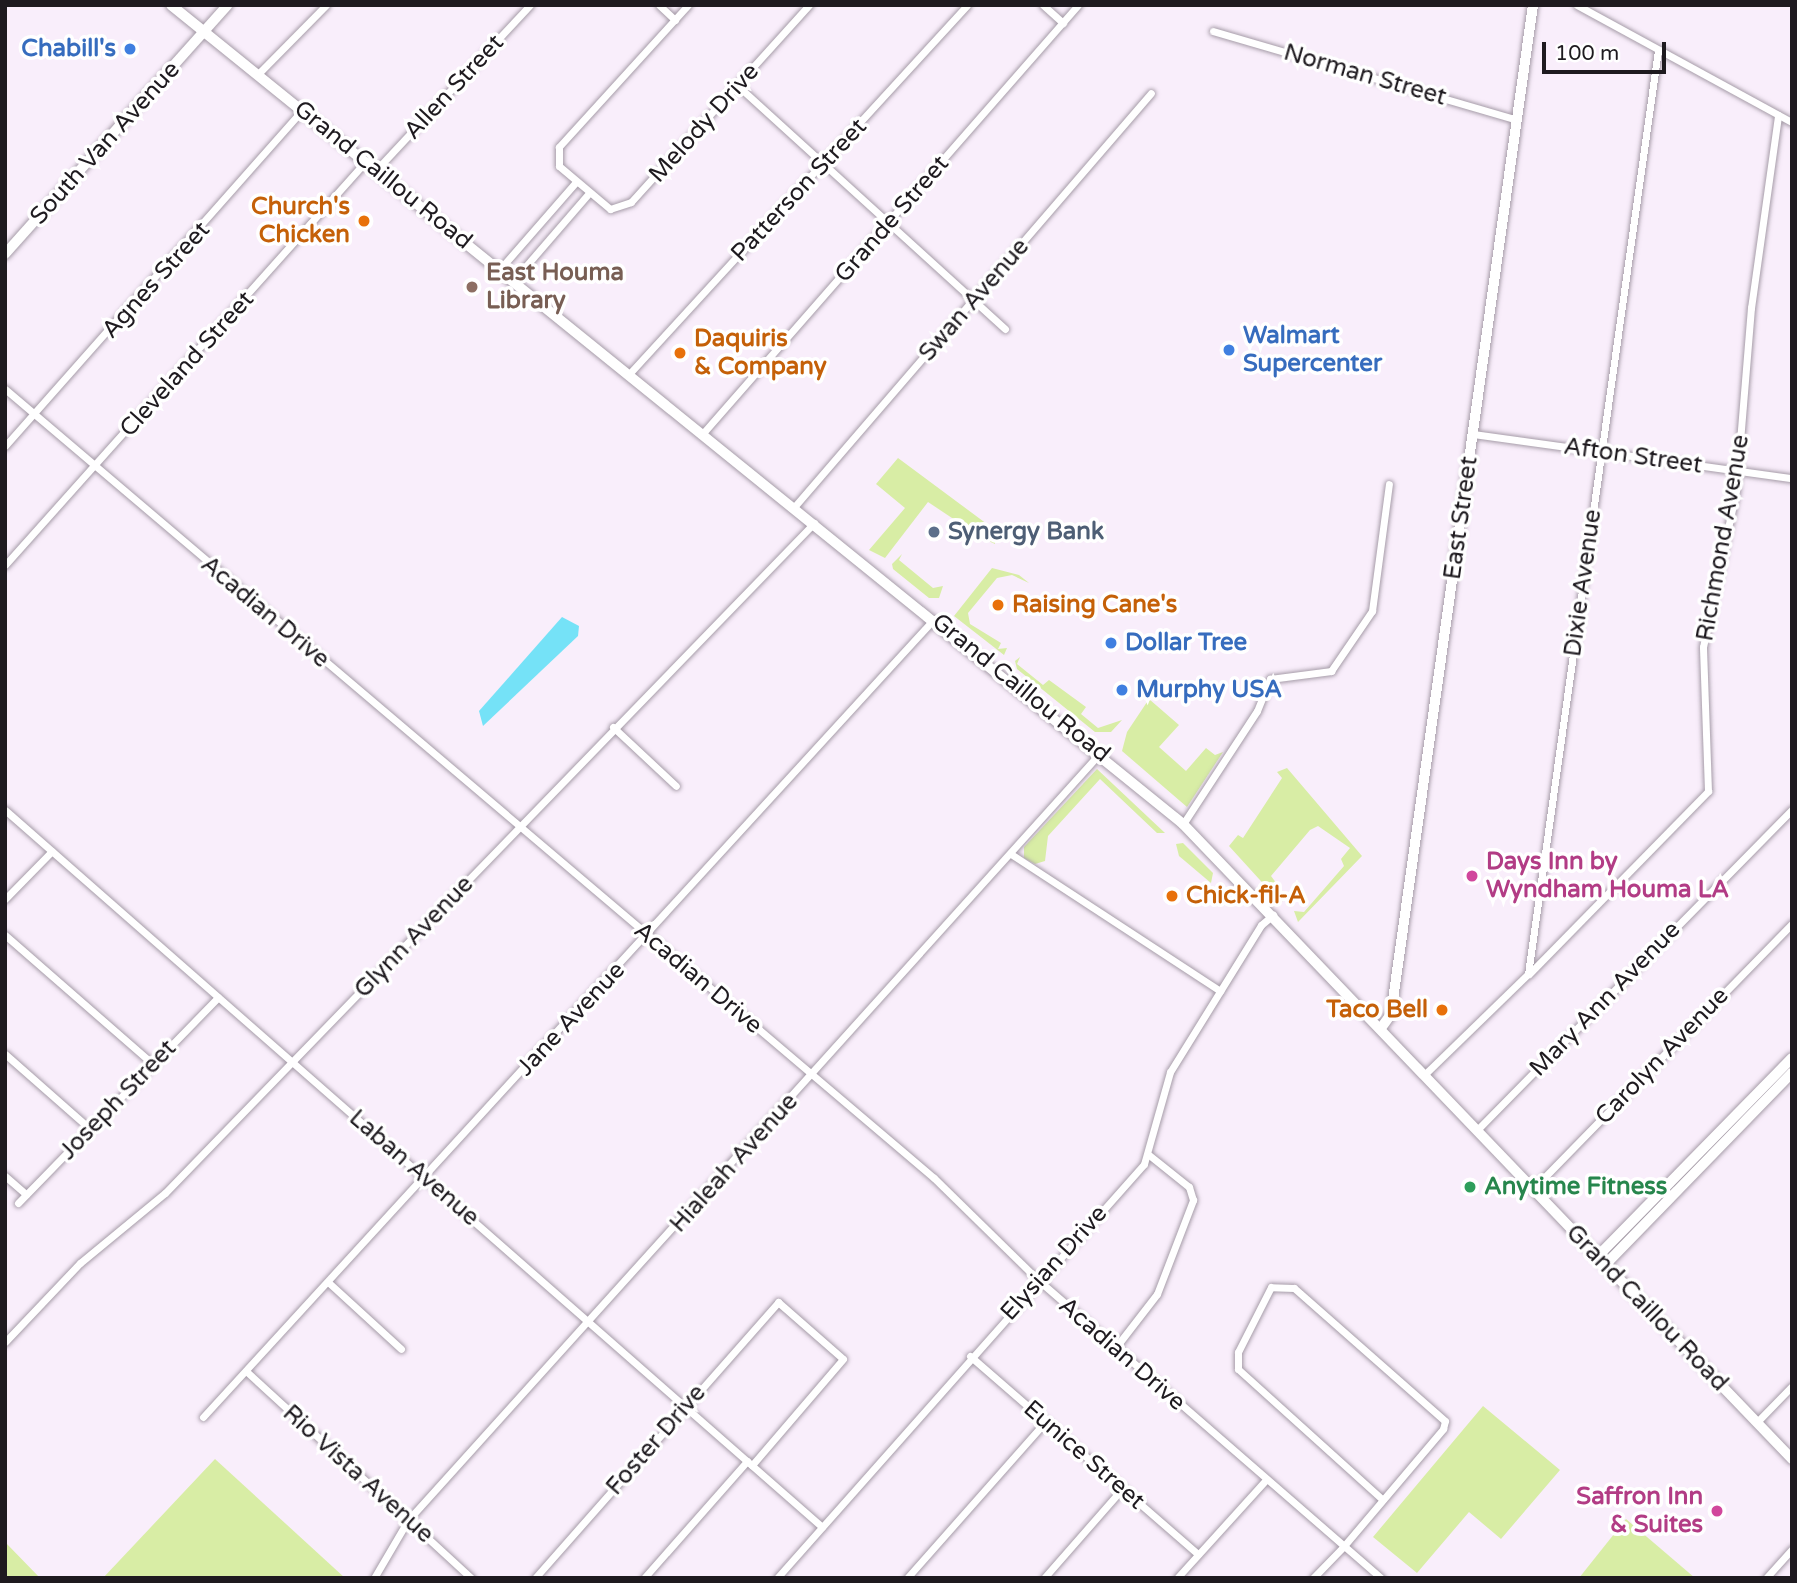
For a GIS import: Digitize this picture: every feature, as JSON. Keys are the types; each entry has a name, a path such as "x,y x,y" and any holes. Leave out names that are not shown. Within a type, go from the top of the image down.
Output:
{"main road":[{"name":"Grand Caillou Road","path":"171,5 935,618 1100,752 1183,824 1792,1459"},
{"name":"South Van Avenue","path":"5,254 228,5"},
{"name":"East Street","path":"1381,1028 1391,1014 1533,5"},
{"path":"1602,1260 1792,1058"},
{"path":"1602,1260 1792,1073"}],"street":[{"path":"257,75 326,5"},
{"name":"Allen Street","path":"377,169 530,5"},
{"path":"659,5 675,20"},
{"path":"499,269 575,183 559,166 559,147 688,5"},
{"name":"Melody Drive","path":"575,183 610,209 624,208 809,5"},
{"name":"Patterson Street","path":"630,373 967,5"},
{"path":"1043,5 1063,23"},
{"name":"Grande Street","path":"704,432 1078,5"},
{"path":"1577,5 1792,122"},
{"name":"Norman Street","path":"1213,31 1517,120"},
{"name":"Dixie Avenue","path":"1528,974 1658,50"},
{"path":"738,86 1005,329"},
{"name":"Swan Avenue","path":"796,506 1151,93"},
{"name":"Agnes Street","path":"5,446 302,110"},
{"name":"Richmond Avenue","path":"1528,974 1708,791 1703,647 1738,471 1751,307 1778,115"},
{"name":"Cleveland Street","path":"5,565 366,161"},
{"path":"513,281 589,193"},
{"name":"Acadian Drive","path":"5,389 934,1178 1037,1279 1381,1578"},
{"name":"Afton Street","path":"1473,434 1792,478"},
{"path":"1183,824 1257,711 1270,679 1331,671 1372,611 1389,484"},
{"name":"Glynn Avenue","path":"5,1342 79,1263 165,1193 520,827 613,727 815,523"},
{"name":"Jane Avenue","path":"203,1417 648,935 935,618"},
{"path":"613,727 676,786"},
{"name":"Hialeah Avenue","path":"374,1578 408,1520 814,1075 1100,752"},
{"name":"Laban Avenue","path":"5,810 822,1527"},
{"name":"Mary Ann Avenue","path":"1478,1129 1792,810"},
{"path":"5,899 52,851"},
{"path":"1011,854 1220,991"},
{"name":"Elysian Drive","path":"778,1578 1037,1279 1149,1155 1166,1080 1220,991 1273,915"},
{"name":"Carolyn Avenue","path":"1533,1189 1792,923"},
{"path":"5,935 153,1064"},
{"path":"1425,1074 1528,974"},
{"name":"Joseph Street","path":"18,1203 218,997"},
{"path":"5,1054 90,1129"},
{"path":"1115,1347 1157,1294 1193,1200 1189,1186 1149,1155"},
{"path":"5,1176 26,1194"},
{"path":"328,1282 401,1349"},
{"path":"1313,1578 1343,1546 1443,1429 1441,1416 1294,1288 1281,1284 1264,1293 1238,1352 1238,1369 1382,1500"},
{"name":"Foster Drive","path":"535,1578 778,1302 843,1359 750,1463"},
{"name":"Eunice Street","path":"970,1356 1198,1555"},
{"name":"Rio Vista Avenue","path":"246,1371 471,1578"},
{"path":"1757,1422 1792,1386"},
{"path":"907,1578 1045,1422"},
{"path":"644,1578 750,1463"},
{"path":"1177,1578 1266,1480"},
{"path":"1044,1578 1122,1489"},
{"path":"1766,1578 1792,1549"}],"green space":[{"path":"898,458 995,530 995,544 976,535 975,524 970,530 928,502 885,558 869,550 905,508 876,484"},
{"path":"902,554 899,560 933,588 943,586 939,598 929,598 893,569 892,564"},
{"path":"992,568 1019,575 1029,583 1012,575 997,578 968,613 970,624 1001,643 998,649 1007,648 1004,655 954,616"},
{"path":"1020,657 1017,664 1043,685 1049,680 1086,707 1081,714 1098,728 1122,720 1111,732 1095,732 1017,669 1015,661"},
{"path":"1149,699 1179,725 1159,747 1186,771 1206,748 1215,755 1223,752 1187,807 1122,751 1127,732"},
{"path":"1287,768 1362,856 1298,922 1294,911 1304,912 1344,866 1341,859 1350,848 1318,826 1310,830 1271,876 1286,896 1281,903 1229,846 1238,835 1243,838 1282,778 1277,772"},
{"path":"1097,769 1165,833 1157,833 1100,779 1048,836 1045,861 1035,864 1024,858 1024,847"},
{"path":"1183,843 1213,873 1211,883 1179,856 1176,844"},
{"path":"1483,1406 1560,1470 1501,1539 1469,1512 1417,1573 1373,1537"},
{"path":"215,1459 345,1578 103,1578"},
{"path":"1626,1519 1695,1578 1579,1578"},
{"path":"5,1539 6,1543 40,1578 5,1578"}],"water":[{"path":"562,617 579,626 578,636 483,726 479,711"}],"place":[{"name":"Chabill's","path":"130,49"},
{"name":"Church's Chicken","path":"364,221"},
{"name":"East Houma Library","path":"472,287"},
{"name":"Walmart Supercenter","path":"1229,350"},
{"name":"Daquiris & Company","path":"680,353"},
{"name":"Synergy Bank","path":"934,532"},
{"name":"Raising Cane's","path":"998,605"},
{"name":"Dollar Tree","path":"1111,643"},
{"name":"Murphy USA","path":"1122,690"},
{"name":"Days Inn by Wyndham Houma LA","path":"1472,876"},
{"name":"Chick-fil-A","path":"1172,896"},
{"name":"Taco Bell","path":"1442,1010"},
{"name":"Anytime Fitness","path":"1470,1187"},
{"name":"Saffron Inn & Suites","path":"1717,1511"}]}
